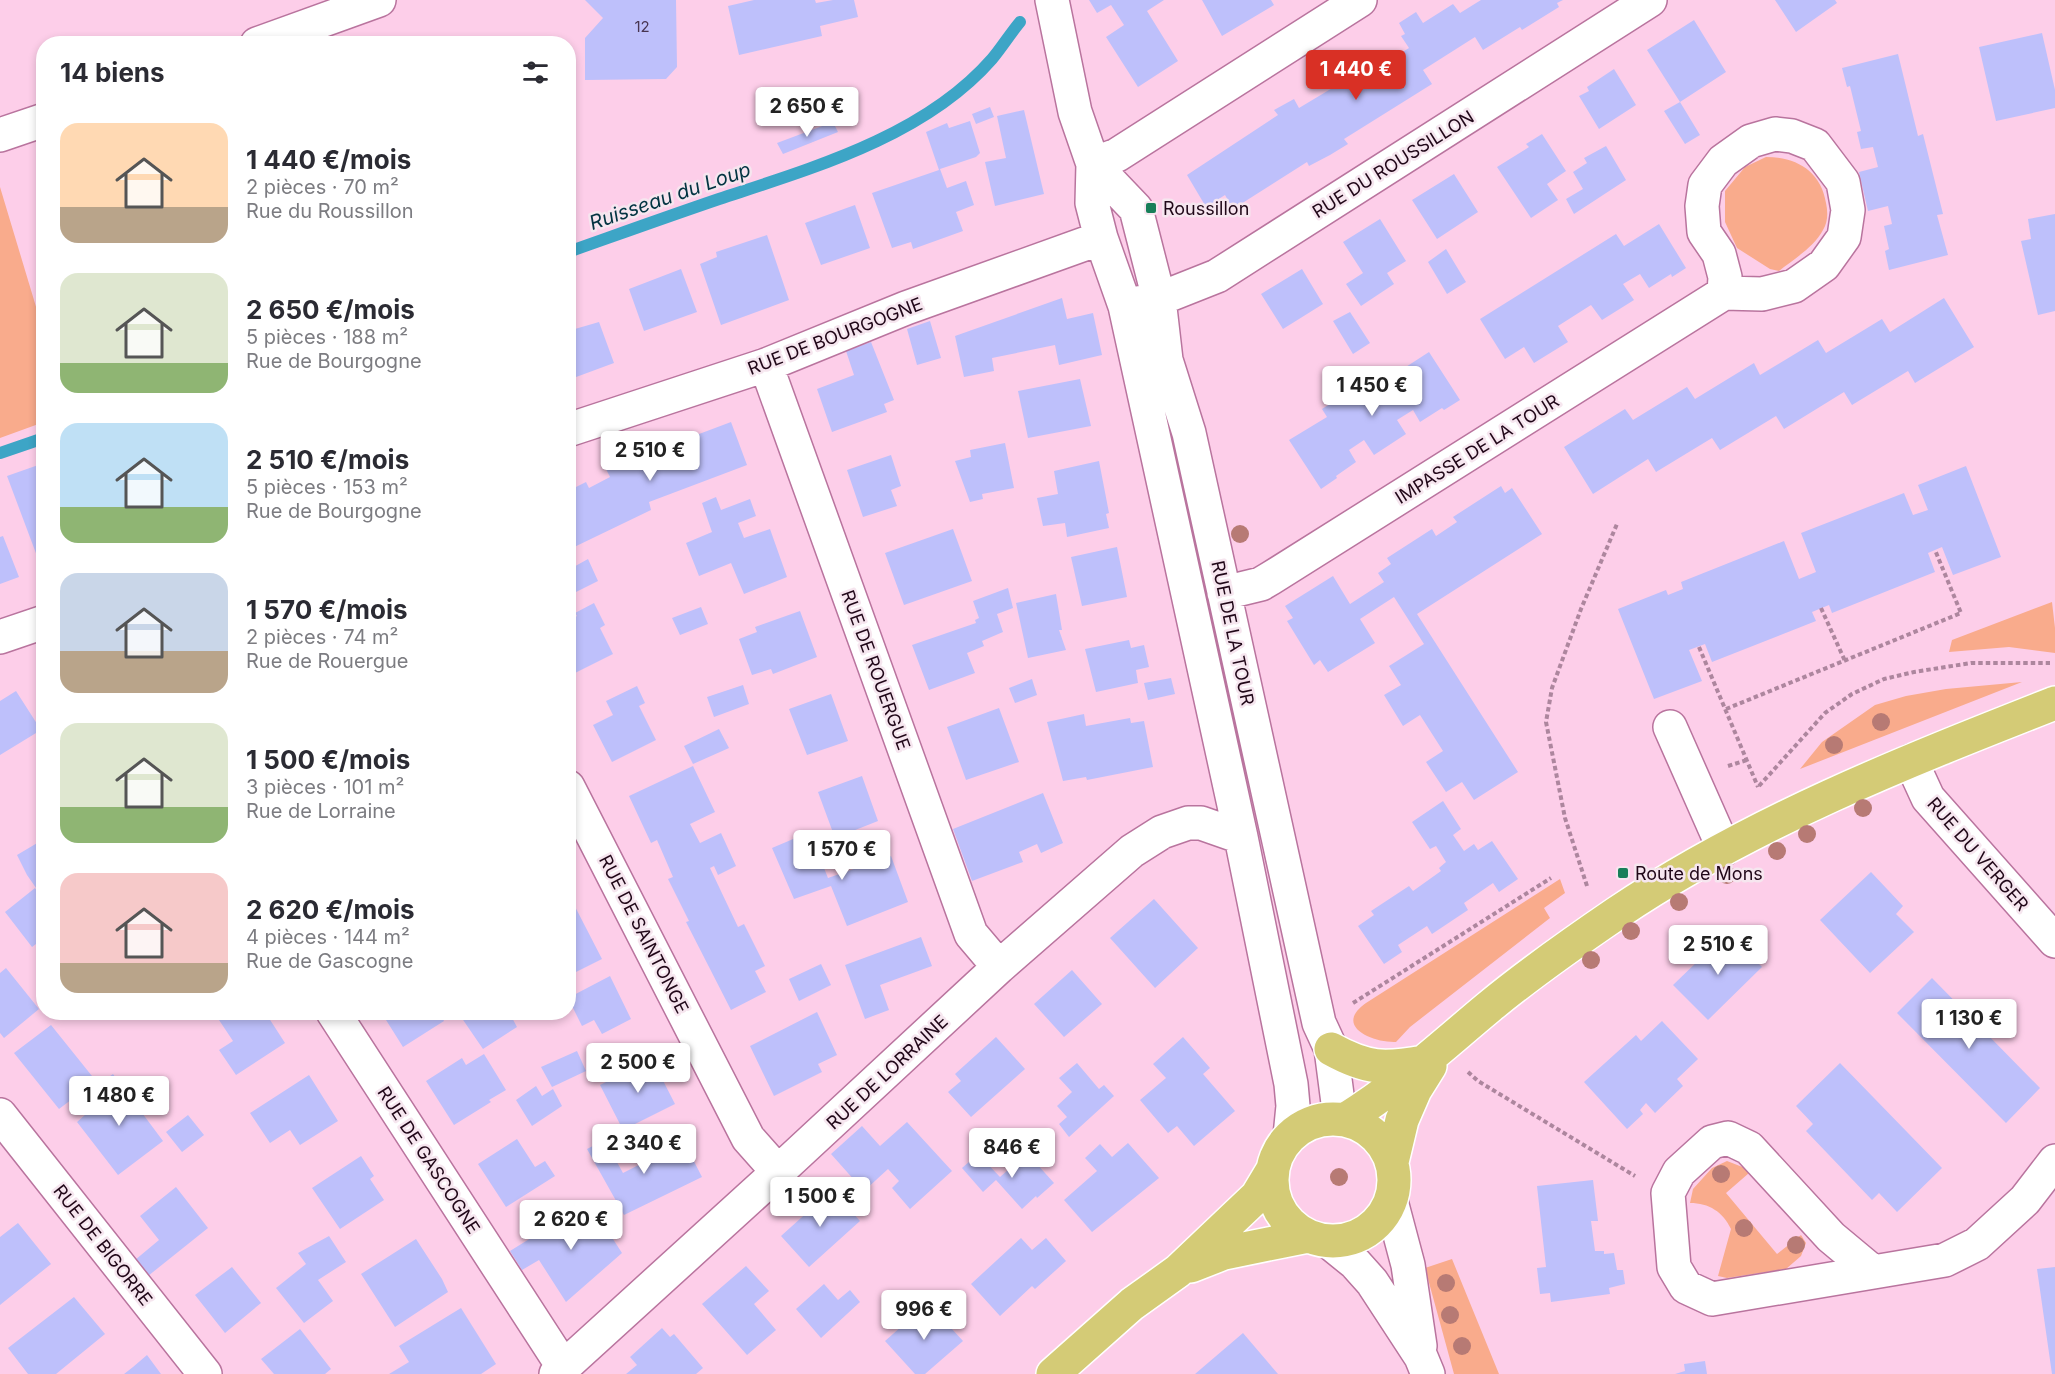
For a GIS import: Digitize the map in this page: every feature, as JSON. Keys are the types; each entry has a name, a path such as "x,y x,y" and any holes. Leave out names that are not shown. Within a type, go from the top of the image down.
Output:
{"main road":[{"path":"1343,1119 1376,1101 1490,1006 1547,962 1628,907 1724,849 1797,811 1911,761 2055,703"},
{"path":"1331,1049 1350,1060 1369,1066 1393,1068 1433,1054"},
{"path":"1392,1162 1402,1120 1433,1054"},
{"path":"1053,1374 1132,1304 1178,1271 1257,1196 1272,1171 1278,1152 1290,1136 1305,1125 1322,1119 1343,1119 1366,1128 1383,1143 1392,1162 1395,1182 1391,1201 1382,1218 1367,1231 1349,1239 1319,1239 1224,1253 1178,1271"},
{"path":"1272,1171 1272,1191 1279,1211 1291,1226 1319,1239"}],"street":[{"path":"279,36 379,0"},
{"name":"RUE DE LA TOUR","path":"1052,0 1075,112 1093,164 1092,203 1101,238 1125,306 1241,837 1291,1084 1293,1106 1290,1136"},
{"path":"1093,164 1118,154 1360,0"},
{"name":"RUE DU ROUSSILLON","path":"1125,306 1159,298 1217,276 1650,0"},
{"path":"0,135 36,123"},
{"path":"1775,134 1792,136 1815,145 1843,182 1848,210 1844,237 1824,265 1794,286 1762,294 1724,293 1725,277 1719,254 1704,232 1702,206 1705,184 1723,161 1751,141 1775,134"},
{"name":"RUE DE LA TOUR","path":"1093,164 1136,209 1159,298 1166,360 1189,433 1319,1023 1331,1049 1343,1119"},
{"name":"RUE DE BOURGOGNE","path":"576,427 766,365 906,308 1101,238"},
{"name":"IMPASSE DE LA TOUR","path":"1224,593 1261,584 1724,293"},
{"name":"RUE DE ROUERGUE","path":"766,365 971,934 999,967"},
{"path":"0,637 36,625"},
{"path":"1670,727 1724,849"},
{"name":"RUE DU VERGER","path":"1911,761 1928,798 2055,941"},
{"name":"RUE DE SAINTONGE","path":"576,803 748,1138 778,1172"},
{"name":"RUE DE LORRAINE","path":"560,1371 999,967 1132,851 1162,832 1188,823 1201,823 1241,837"},
{"name":"RUE DE GASCOGNE","path":"338,1020 560,1371"},
{"name":"RUE DE BIGORRE","path":"0,1115 205,1374"},
{"path":"1873,1272 1831,1237 1749,1148 1728,1138 1712,1142 1679,1172 1668,1192 1674,1267 1686,1287 1713,1299 1945,1260 1977,1244 2025,1200 2055,1161"},
{"path":"2025,1200 2055,1186"},
{"path":"1391,1201 1408,1265 1425,1365"},
{"path":"1319,1239 1355,1263 1372,1282 1425,1365"}],"path":[{"path":"1588,888 1565,818 1546,722 1555,678 1617,524"},
{"path":"1726,709 1961,613 1935,550"},
{"path":"1821,608 1845,661"},
{"path":"1699,647 1758,787 1825,713 1852,694 1884,679 1971,663 2055,663"},
{"path":"1353,1004 1551,878"},
{"path":"1466,1070 1488,1087 1641,1179 1668,1192"}],"shaded area":[{"path":"1766,157 1797,163 1813,174 1823,192 1827,210 1826,224 1819,236 1779,271 1770,269 1737,248 1725,222 1725,191 1745,167"},
{"path":"0,187 36,307 36,425 0,438"},
{"path":"2052,602 2055,653 2009,647 1949,652 1952,640"},
{"path":"2022,682 1800,769 1822,742 1875,705 1906,696 1946,689"},
{"path":"1560,879 1565,893 1544,908 1550,918 1410,1027 1396,1042 1377,1040 1360,1032 1355,1026 1353,1019 1357,1011 1366,1003"},
{"path":"1727,1161 1745,1168 1749,1173 1726,1193 1777,1254 1801,1235 1806,1243 1801,1256 1786,1269 1727,1278 1718,1276 1731,1229 1720,1213 1703,1205 1690,1203 1693,1189 1712,1168"},
{"path":"1452,1259 1499,1374 1454,1374 1425,1268"}],"building":[{"path":"585,0 676,0 677,67 666,79 585,80 585,38 603,18"},
{"path":"754,0 815,0 816,3 854,0 858,17 820,26 822,36 739,55 728,6"},
{"path":"1089,0 1164,0 1147,11 1178,61 1138,87 1106,37 1124,25 1111,5 1097,13"},
{"path":"1202,0 1271,0 1274,5 1222,36"},
{"path":"1481,0 1563,0 1557,3 1559,7 1483,50 1475,37 1423,70 1432,84 1344,139 1348,144 1330,155 1309,166 1307,162 1233,209 1225,195 1206,207 1187,175 1278,115 1274,110 1294,99 1299,108 1354,75 1357,80 1409,48 1401,36 1405,34 1399,23 1416,12 1423,23 1453,4 1460,13"},
{"path":"1775,0 1835,0 1837,3 1796,32"},
{"path":"1694,20 1726,72 1680,102 1647,50"},
{"path":"2042,33 2055,90 2055,108 1996,121 1979,47"},
{"path":"1898,54 1918,136 1923,134 1943,214 1937,215 1948,255 1889,270 1885,251 1889,249 1884,226 1892,224 1888,206 1868,211 1859,172 1878,167 1873,147 1861,149 1857,132 1861,131 1850,86 1847,87 1842,68"},
{"path":"1614,69 1636,105 1599,129 1579,96 1589,91 1587,87"},
{"path":"1680,102 1700,135 1685,144 1664,111"},
{"path":"990,107 994,117 976,124 972,114"},
{"path":"1024,110 1044,194 995,206 985,162 1006,158 997,116"},
{"path":"970,121 980,153 976,157 940,169 947,188 966,181 974,205 956,212 963,231 913,249 911,242 892,248 872,193 939,170 926,132 947,123 949,128"},
{"path":"833,122 838,132 783,154 777,143"},
{"path":"1542,134 1566,171 1547,184 1558,200 1531,218 1497,167 1529,147 1526,144"},
{"path":"1606,146 1626,180 1574,214 1566,199 1583,189 1573,172 1587,163 1584,158"},
{"path":"1454,174 1478,212 1437,239 1412,200"},
{"path":"855,205 870,248 821,265 805,223"},
{"path":"2055,214 2055,311 2038,315 2021,241 2031,239 2028,219"},
{"path":"1380,219 1406,261 1387,273 1394,284 1361,306 1346,284 1363,273 1343,242"},
{"path":"1659,224 1686,268 1672,277 1671,274 1649,288 1640,274 1623,284 1634,300 1602,320 1591,305 1558,326 1568,342 1534,363 1524,347 1505,359 1480,319 1616,234 1624,246"},
{"path":"767,235 789,300 721,325 700,264 717,257 716,252"},
{"path":"1446,249 1466,282 1447,294 1428,262"},
{"path":"681,269 697,312 644,331 629,289"},
{"path":"1302,269 1323,304 1283,329 1261,294"},
{"path":"1062,298 1067,319 1093,313 1102,355 1059,365 1055,345 992,358 994,371 964,377 955,336"},
{"path":"1944,298 1974,347 1915,383 1908,371 1852,405 1844,392 1784,429 1776,416 1720,450 1712,438 1656,472 1648,459 1593,494 1564,447 1625,409 1633,420 1687,387 1695,399 1754,363 1760,375 1818,340 1826,353 1882,319 1890,332"},
{"path":"1350,312 1370,343 1353,354 1333,321"},
{"path":"930,321 941,358 917,365 907,329"},
{"path":"599,322 614,363 576,377 576,329"},
{"path":"871,342 894,400 884,404 887,412 832,432 817,389 854,375 846,351"},
{"path":"1429,352 1460,400 1420,422 1413,410 1397,420 1406,434 1374,455 1364,440 1349,450 1356,462 1321,489 1289,440 1327,417 1322,409 1390,366 1395,374"},
{"path":"1080,379 1091,426 1028,438 1018,391"},
{"path":"731,422 747,465 649,502 651,510 576,546 576,487 586,482 589,488 610,477 606,469"},
{"path":"1005,443 1014,488 982,494 983,499 970,502 955,461 971,457 970,450"},
{"path":"891,455 901,486 891,490 897,506 863,517 847,470"},
{"path":"1099,461 1109,513 1106,514 1109,528 1067,537 1065,523 1043,526 1037,498 1058,494 1054,471"},
{"path":"36,466 36,553 7,476"},
{"path":"1966,466 2001,557 1953,575 1942,547 1928,553 1935,572 1832,613 1829,605 1812,612 1816,621 1712,662 1705,644 1689,650 1702,681 1654,699 1618,609 1666,590 1668,595 1683,589 1681,582 1784,541 1799,579 1816,572 1801,533 1904,493 1913,515 1928,510 1918,485"},
{"path":"1501,486 1505,493 1512,488 1542,534 1417,614 1518,772 1474,800 1462,782 1446,792 1426,762 1443,751 1420,715 1403,726 1384,695 1401,685 1389,666 1424,644 1394,597 1360,619 1375,643 1328,672 1320,660 1314,665 1287,621 1293,618 1285,606 1333,576 1350,604 1384,582 1378,573 1391,564 1387,558 1432,529 1436,536 1457,522 1453,517"},
{"path":"716,497 721,510 750,499 756,516 738,523 744,538 770,529 787,577 744,594 731,563 699,576 686,543 712,532 702,503"},
{"path":"953,529 972,581 904,605 885,553"},
{"path":"3,536 19,577 0,584 0,537"},
{"path":"1117,547 1127,597 1082,606 1071,557"},
{"path":"588,559 598,581 576,592 576,566"},
{"path":"1008,588 1013,608 997,614 1003,632 982,641 984,646 967,653 975,673 929,690 912,645 976,623 975,620 979,618 973,601"},
{"path":"1056,594 1062,630 1059,630 1066,650 1028,658 1016,603"},
{"path":"594,603 605,625 600,628 613,654 576,672 577,616 576,612"},
{"path":"701,607 708,624 680,635 672,618"},
{"path":"800,611 817,657 773,674 771,669 752,675 739,639 757,632 755,627"},
{"path":"1129,640 1131,648 1144,645 1149,667 1136,670 1138,683 1096,692 1085,649"},
{"path":"1171,678 1175,694 1148,700 1144,683"},
{"path":"1032,679 1037,695 1015,703 1009,688"},
{"path":"743,685 749,704 714,717 707,697"},
{"path":"637,686 645,703 639,706 656,740 612,762 593,725 613,715 606,701"},
{"path":"16,691 36,722 36,733 0,755 0,701"},
{"path":"831,694 848,741 807,755 789,709"},
{"path":"999,708 1019,762 966,780 947,727"},
{"path":"1084,714 1086,726 1130,718 1131,723 1144,721 1153,767 1087,780 1086,777 1063,781 1047,722"},
{"path":"719,729 729,748 693,764 684,746"},
{"path":"693,766 715,812 690,824 700,843 721,833 736,866 718,875 714,866 710,868 738,927 744,924 765,966 755,971 766,992 731,1010 686,922 689,921 668,879 673,877 657,840 651,843 629,796"},
{"path":"862,776 878,821 835,838 818,792"},
{"path":"1043,793 1063,843 1041,853 1037,844 1019,852 1023,862 972,881 953,829"},
{"path":"1443,801 1461,829 1453,835 1464,851 1474,844 1478,850 1492,841 1518,879 1499,892 1493,883 1464,903 1468,910 1432,934 1427,926 1398,945 1402,952 1384,964 1358,926 1374,915 1371,911 1409,886 1413,891 1441,871 1439,868 1446,862 1436,846 1430,849 1412,822"},
{"path":"805,834 828,878 891,856 908,902 847,926 831,886 794,899 772,848"},
{"path":"36,844 36,888 27,875 17,855"},
{"path":"1871,872 1903,906 1896,914 1914,932 1870,973 1820,920"},
{"path":"35,888 36,944 32,947 5,912"},
{"path":"1154,899 1198,948 1155,988 1110,938"},
{"path":"576,909 602,959 576,972"},
{"path":"1728,932 1762,967 1708,1020 1673,985"},
{"path":"921,937 932,966 880,985 889,1010 865,1019 845,965"},
{"path":"821,964 831,985 799,1001 789,979"},
{"path":"6,968 36,1005 36,1011 4,1038 0,1033 0,973"},
{"path":"1072,970 1102,1004 1064,1037 1034,1004"},
{"path":"610,976 631,1019 602,1034 594,1020 582,1026 576,1014 576,994"},
{"path":"1932,978 2040,1088 2006,1123 1897,1013"},
{"path":"817,1012 837,1055 818,1064 822,1072 774,1096 750,1046"},
{"path":"219,1020 270,1020 285,1043 236,1075 219,1050 233,1041"},
{"path":"386,1020 443,1020 444,1021 403,1047"},
{"path":"463,1020 513,1020 517,1027 483,1049"},
{"path":"1662,1021 1698,1059 1677,1079 1683,1086 1655,1113 1646,1103 1640,1110 1643,1114 1627,1129 1584,1082 1636,1035 1641,1041"},
{"path":"51,1025 96,1081 59,1109 14,1053"},
{"path":"996,1037 1025,1069 971,1117 948,1092 961,1081 955,1074"},
{"path":"1183,1037 1210,1068 1203,1074 1235,1111 1194,1146 1177,1126 1168,1133 1140,1100 1166,1078 1153,1064"},
{"path":"577,1051 586,1071 552,1087 541,1067"},
{"path":"484,1054 506,1090 454,1125 426,1081 462,1058 466,1065"},
{"path":"652,1059 675,1104 623,1130 600,1085"},
{"path":"1077,1063 1099,1089 1104,1085 1114,1096 1069,1137 1059,1124 1067,1117 1057,1106 1072,1092 1059,1078"},
{"path":"1840,1063 1942,1168 1897,1212 1879,1193 1872,1200 1806,1131 1813,1124 1796,1106"},
{"path":"113,1074 163,1141 118,1175 77,1122 103,1099 95,1087"},
{"path":"309,1075 338,1121 300,1145 290,1130 270,1143 250,1113"},
{"path":"536,1086 542,1096 553,1089 562,1106 532,1126 516,1100"},
{"path":"188,1115 204,1135 182,1152 166,1132"},
{"path":"907,1122 952,1171 910,1209 892,1188 899,1181 888,1169 864,1191 831,1154 862,1126 880,1146"},
{"path":"612,1136 620,1151 613,1155 623,1173 684,1142 702,1177 624,1215 587,1149"},
{"path":"517,1139 535,1167 545,1161 555,1176 506,1207 478,1164"},
{"path":"1128,1143 1159,1178 1092,1232 1064,1200 1097,1171 1085,1158 1100,1144 1112,1157"},
{"path":"1027,1153 1054,1183 1022,1209 996,1180 983,1192 962,1168 978,1154 1000,1177"},
{"path":"361,1156 374,1176 370,1179 384,1200 340,1229 312,1188"},
{"path":"1593,1180 1598,1221 1591,1221 1595,1251 1604,1251 1604,1254 1614,1253 1617,1270 1623,1270 1625,1284 1609,1288 1610,1294 1551,1302 1550,1293 1540,1294 1537,1268 1546,1267 1537,1186"},
{"path":"176,1187 208,1228 148,1276 135,1260 159,1240 140,1216"},
{"path":"832,1190 860,1221 809,1267 781,1236"},
{"path":"589,1202 622,1253 566,1302 539,1260 522,1270 510,1251"},
{"path":"18,1223 51,1264 0,1305 0,1237"},
{"path":"329,1236 346,1262 318,1280 333,1301 304,1323 276,1288 306,1264 298,1253"},
{"path":"1021,1238 1032,1250 1046,1238 1066,1261 1035,1289 1032,1286 1000,1316 971,1284"},
{"path":"416,1239 448,1292 395,1327 361,1274"},
{"path":"746,1266 769,1291 754,1304 776,1330 747,1355 702,1304"},
{"path":"232,1267 261,1303 225,1333 195,1295"},
{"path":"2055,1267 2055,1374 2052,1374 2037,1269"},
{"path":"824,1284 838,1300 850,1290 860,1302 821,1338 796,1309"},
{"path":"74,1297 105,1334 56,1374 28,1374 8,1348"},
{"path":"928,1303 963,1341 925,1374 915,1374 885,1341"},
{"path":"461,1308 496,1364 481,1374 389,1374 409,1362 399,1346"},
{"path":"662,1328 670,1337 674,1334 703,1368 696,1374 626,1374 637,1365 630,1357"},
{"path":"300,1329 331,1369 325,1374 274,1374 261,1359"},
{"path":"1243,1333 1278,1374 1195,1374"},
{"path":"147,1355 161,1374 124,1374 133,1367"},
{"path":"1705,1361 1707,1374 1675,1374 1685,1371 1684,1364"}],"waterway":[{"name":"Ruisseau du Loup","path":"576,249 792,175 866,146 901,129 934,109 965,86 992,59 1020,22"},
{"name":"Ruisseau du Loup","path":"0,453 36,441"}],"place":[{"name":"Roussillon","path":"1151,208"},
{"name":"Route de Mons","path":"1623,873"}]}
